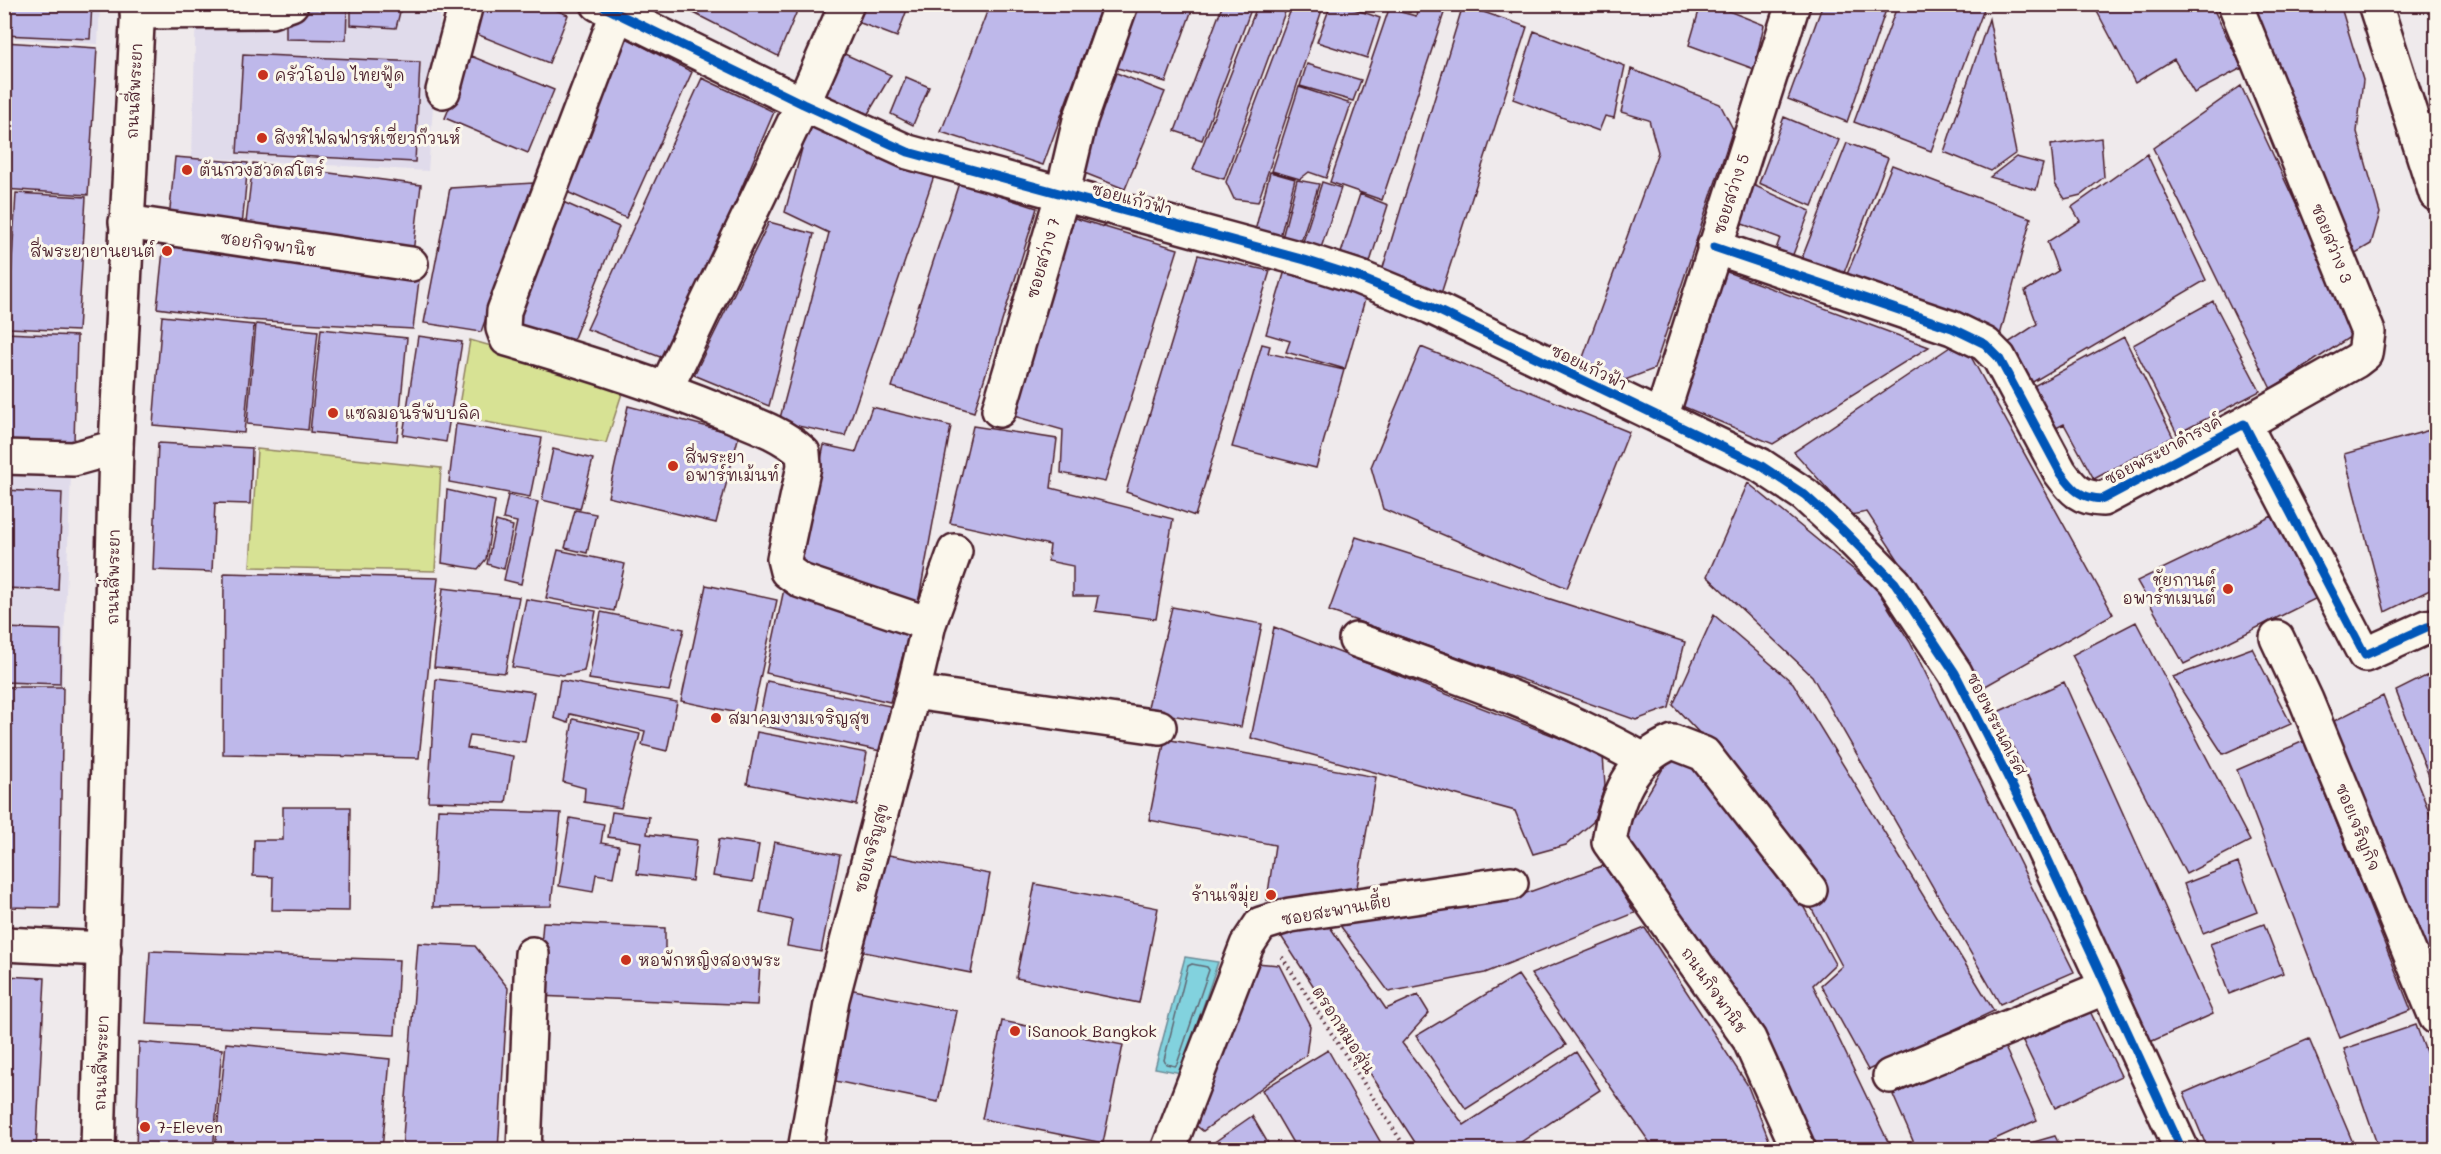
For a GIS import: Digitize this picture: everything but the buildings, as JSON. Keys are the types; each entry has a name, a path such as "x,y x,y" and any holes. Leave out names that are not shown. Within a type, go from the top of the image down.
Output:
{"main road":[{"path":"443,91 466,4"},
{"path":"666,388 803,104 847,4"},
{"name":"ซอยสว่าง 7","path":"999,410 1062,196 1080,120 1121,4"},
{"name":"ซอยสว่าง 5","path":"1661,418 1793,4"},
{"name":"ซอยสว่าง 3","path":"2235,4 2368,332 2365,354 2356,361 2244,424"},
{"path":"2375,4 2436,194"},
{"path":"137,8 272,7"},
{"name":"ถนนสี่พระยา","path":"98,1149 117,447 137,8"},
{"path":"608,9 504,311 503,328 507,339 666,388 765,428 792,443 803,453 804,466 784,559 787,571 801,581 929,624"},
{"name":"ซอยแก้วฟ้า","path":"608,9 803,104 909,152 1062,196 1305,260 1358,277 1431,307 1661,418"},
{"name":"ซอยกิจพานิช","path":"126,222 411,264"},
{"name":"ซอยพระยาดำรงค์","path":"1714,247 1952,328 1985,344 1999,358 2060,472 2070,486 2089,498 2103,499 2244,424 2365,656 2427,627 2436,626"},
{"name":"ซอยพระนคเรศ","path":"1661,418 1760,465 1805,495 1894,583 1954,673 2031,823 2182,1149"},
{"path":"4,458 73,459 117,447"},
{"name":"ซอยเจริญสุข","path":"805,1149 832,999 929,624 955,551"},
{"name":"ซอยเจริญกิจ","path":"2277,638 2306,700 2436,1016"},
{"path":"1356,640 1521,700 1597,734 1642,759 1672,742 1704,754 1810,890"},
{"path":"913,692 1159,727"},
{"name":"ถนนกิจพานิช","path":"1642,759 1625,788 1613,820 1609,842 1749,1039 1799,1149"},
{"name":"ซอยสะพานเตี้ย","path":"1168,1149 1246,945 1261,924 1290,915 1511,883"},
{"path":"4,944 105,949"},
{"path":"524,1149 532,954"},
{"path":"1890,1076 2106,987"}],"shaded area":[{"path":"4,5 100,5 98,44 5,38"},
{"path":"196,5 441,5 428,171 192,157"},
{"path":"5,328 77,336 62,686 5,686"}],"green space":[{"path":"470,340 625,384 606,443 457,417"},
{"path":"257,449 441,468 435,571 250,567"}],"water":[{"path":"1185,957 1218,962 1181,1073 1155,1068"}],"cycle path":[{"path":"598,4 803,104 908,152 1305,260 1358,277 1431,307 1760,465 1805,495 1895,583 1955,673 2031,823 2182,1150"},
{"path":"1714,247 1952,328 1985,344 1999,358 2060,472 2073,488 2088,497 2103,499 2244,424 2365,655 2427,627 2436,626"}],"place":[{"name":"ครัวโอปอ ไทยฟู้ด","path":"263,75"},
{"name":"สิงห์ไฟลฟารห์เซี่ยวก๊วนห์","path":"262,138"},
{"name":"ตันกวงฮวดสโตร์","path":"187,170"},
{"name":"สี่พระยายานยนต์","path":"167,251"},
{"name":"แซลมอนรีพับบลิค","path":"333,413"},
{"name":"สี่พระยา อพาร์ทเม้นท์","path":"673,466"},
{"name":"ชัยกานต์ อพาร์ทเมนต์","path":"2228,589"},
{"name":"สมาคมงามเจริญสุข","path":"716,718"},
{"name":"ร้านเจ๊มุ่ย","path":"1271,895"},
{"name":"หอพักหญิงสองพระ","path":"626,960"},
{"name":"iSanook Bangkok","path":"1015,1031"},
{"name":"7-Eleven","path":"145,1127"}]}
